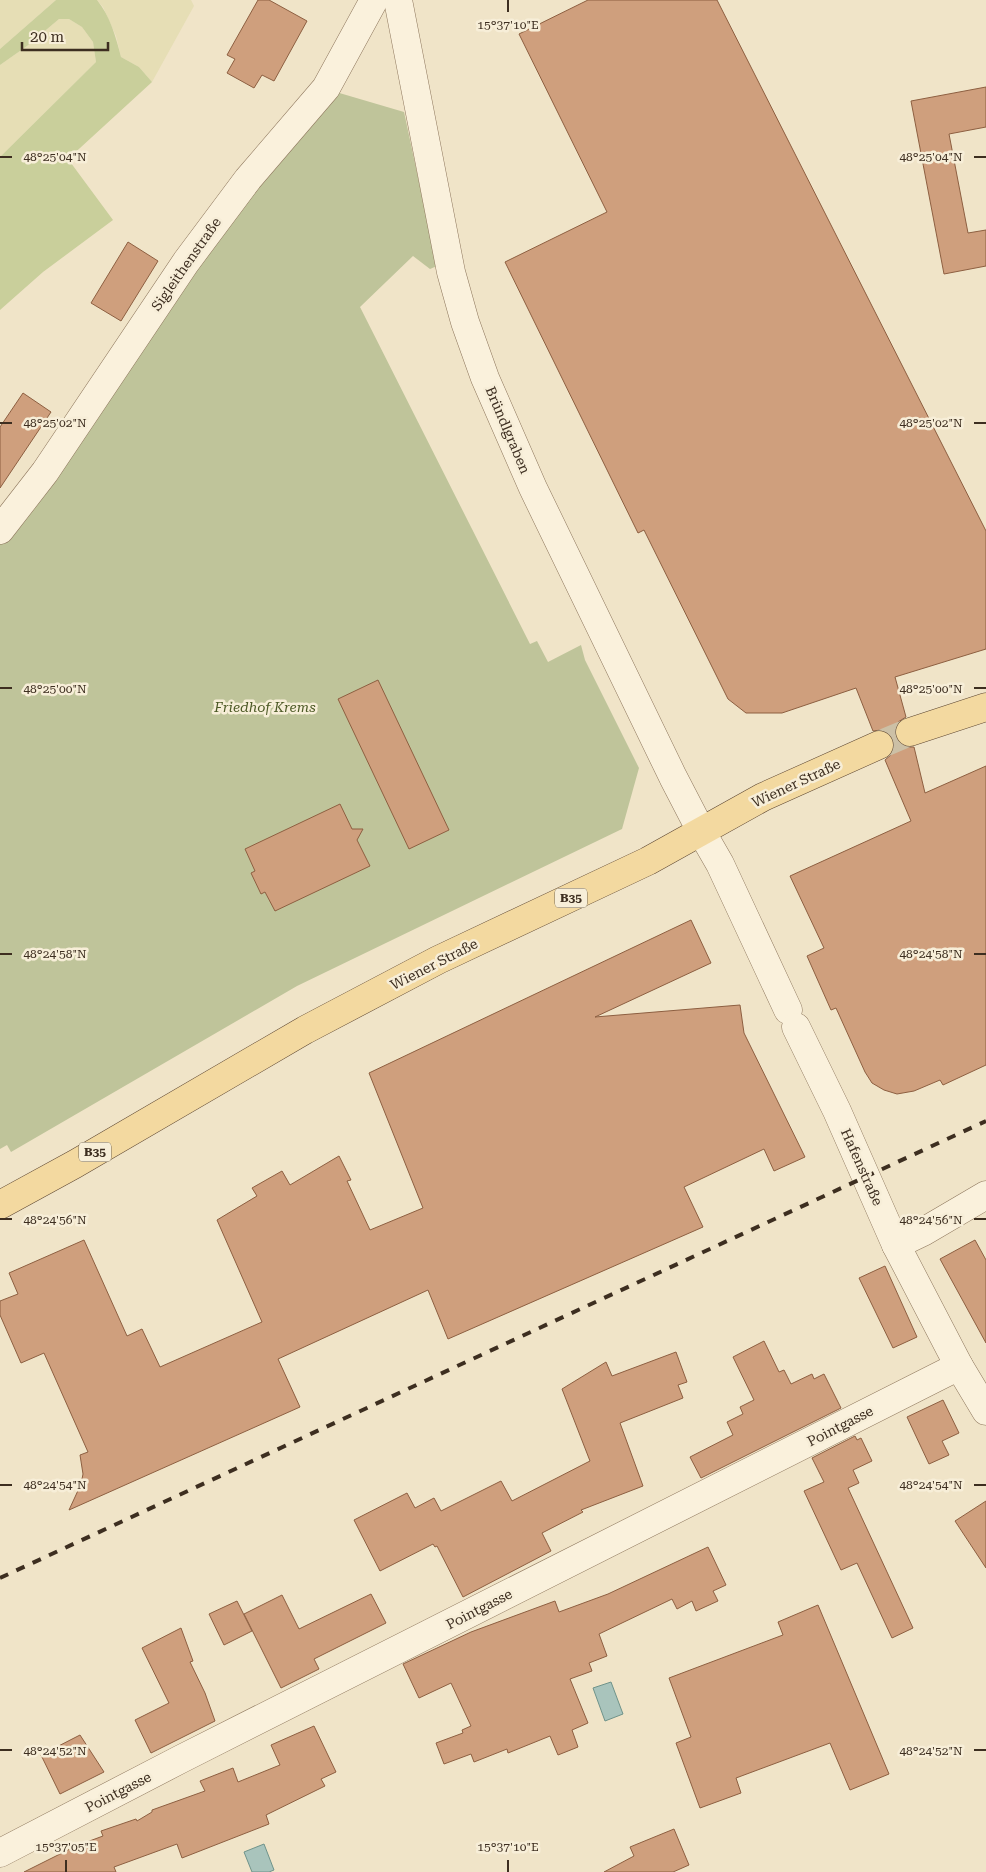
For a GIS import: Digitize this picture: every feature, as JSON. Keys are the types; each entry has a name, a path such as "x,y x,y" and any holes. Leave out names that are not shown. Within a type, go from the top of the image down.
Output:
{"main road":[{"path":"910,732 986,707"},
{"name":"Wiener Straße","path":"0,1205 75,1164 305,1030 438,960 648,861 763,798 878,745"}],"street":[{"name":"Sigleithenstraße","path":"0,530 45,472 192,254 248,179 326,88 374,0"},
{"name":"Bründlgraben","path":"398,0 451,272 465,322 485,378 533,488 676,784 701,831"},
{"name":"Hafenstraße","path":"701,831 720,864 837,1111 896,1245 959,1366 986,1410"},
{"path":"896,1245 923,1232 986,1195"},
{"name":"Pointgasse","path":"0,1853 181,1759 959,1366"}],"shaded area":[{"path":"0,0 56,0 0,49"},
{"path":"97,0 191,0 194,6 152,82 139,67 121,57 116,36 103,7"},
{"path":"59,19 69,19 82,27 93,42 96,62 0,157 0,65 27,46"}],"green space":[{"path":"56,0 97,0 102,6 115,34 121,57 139,67 152,82 68,159 113,220 43,272 0,310 0,157 96,62 93,42 82,27 69,19 59,19 27,46 0,65 0,49"},
{"name":"Friedhof Krems","path":"336,92 404,112 437,266 430,269 413,256 360,307 530,644 537,641 548,662 581,645 585,660 639,768 622,829 297,986 11,1152 7,1145 0,1149 0,544 52,478 192,267"}],"water":[{"path":"611,1682 623,1714 605,1721 593,1688"},
{"path":"264,1844 274,1870 269,1872 252,1872 244,1852"}],"building":[{"path":"258,0 269,0 307,21 274,81 262,75 254,88 227,73 235,59 227,55"},
{"path":"588,0 717,0 986,531 986,649 895,677 906,717 898,722 895,736 900,744 906,747 914,747 925,793 986,766 986,1065 943,1085 940,1080 914,1091 897,1094 884,1090 872,1083 865,1072 836,1008 831,1010 807,956 824,948 790,876 911,821 885,760 892,754 895,746 893,738 888,732 881,730 873,731 856,688 782,713 746,713 728,699 644,530 638,533 505,262 607,212 519,34"},
{"path":"986,87 986,127 949,134 968,233 986,230 986,266 944,274 911,101"},
{"path":"128,242 158,261 121,321 91,303"},
{"path":"23,393 51,412 0,488 0,427"},
{"path":"378,680 449,830 409,849 338,699"},
{"path":"340,804 352,829 363,829 357,840 370,866 275,911 265,892 261,894 251,873 255,871 245,849"},
{"path":"691,920 711,963 595,1017 740,1005 744,1033 805,1157 774,1171 764,1149 684,1187 703,1227 448,1339 428,1290 278,1359 300,1407 69,1510 81,1484 83,1474 80,1455 88,1452 44,1353 21,1363 0,1315 0,1301 18,1294 9,1273 84,1240 127,1336 142,1329 160,1367 262,1322 217,1220 257,1196 252,1188 282,1171 290,1185 339,1156 351,1180 347,1181 370,1230 423,1208 369,1073"},
{"path":"975,1240 986,1260 986,1343 940,1259"},
{"path":"885,1266 917,1337 893,1348 859,1278"},
{"path":"764,1341 779,1372 784,1370 791,1384 812,1374 814,1379 824,1374 841,1408 701,1478 690,1457 733,1435 727,1422 743,1414 740,1407 754,1400 733,1357"},
{"path":"676,1352 687,1382 678,1385 683,1398 620,1423 643,1486 581,1510 583,1512 542,1533 551,1551 463,1597 437,1546 435,1547 433,1544 380,1571 354,1520 407,1493 415,1508 434,1498 441,1511 501,1481 512,1501 590,1461 562,1389 606,1362 612,1376"},
{"path":"943,1400 959,1433 942,1441 949,1455 929,1464 907,1417"},
{"path":"855,1436 857,1440 861,1438 872,1461 853,1470 859,1483 848,1488 913,1628 892,1638 857,1563 841,1570 804,1491 824,1482 812,1458"},
{"path":"986,1501 986,1568 955,1521"},
{"path":"708,1547 726,1585 713,1591 718,1601 696,1611 692,1601 677,1609 672,1599 599,1634 607,1656 589,1663 592,1671 570,1679 588,1723 572,1730 578,1747 558,1755 550,1736 508,1753 507,1749 474,1762 471,1754 444,1764 436,1743 463,1733 462,1730 471,1726 451,1683 419,1698 403,1664 471,1632 555,1601 559,1612 608,1594"},
{"path":"371,1594 386,1623 314,1659 319,1669 281,1688 244,1614 282,1595 299,1629"},
{"path":"237,1601 252,1631 224,1645 209,1614"},
{"path":"818,1605 889,1774 850,1790 830,1743 736,1778 741,1793 700,1808 676,1743 691,1737 669,1678 783,1635 778,1622"},
{"path":"181,1628 193,1661 190,1662 205,1693 215,1721 151,1753 135,1720 169,1703 142,1648"},
{"path":"314,1726 336,1772 321,1779 325,1786 266,1815 269,1824 182,1858 177,1844 114,1867 116,1872 24,1872 76,1846 103,1836 101,1831 136,1819 137,1821 152,1812 152,1810 205,1791 200,1781 233,1768 238,1782 280,1765 271,1745"},
{"path":"80,1735 104,1772 60,1794 41,1755"},
{"path":"674,1829 689,1865 673,1872 604,1872 634,1856 630,1847"}],"tunnel":[{"path":"879,745 910,732"}],"railway":[{"path":"0,1578 986,1121"}]}
